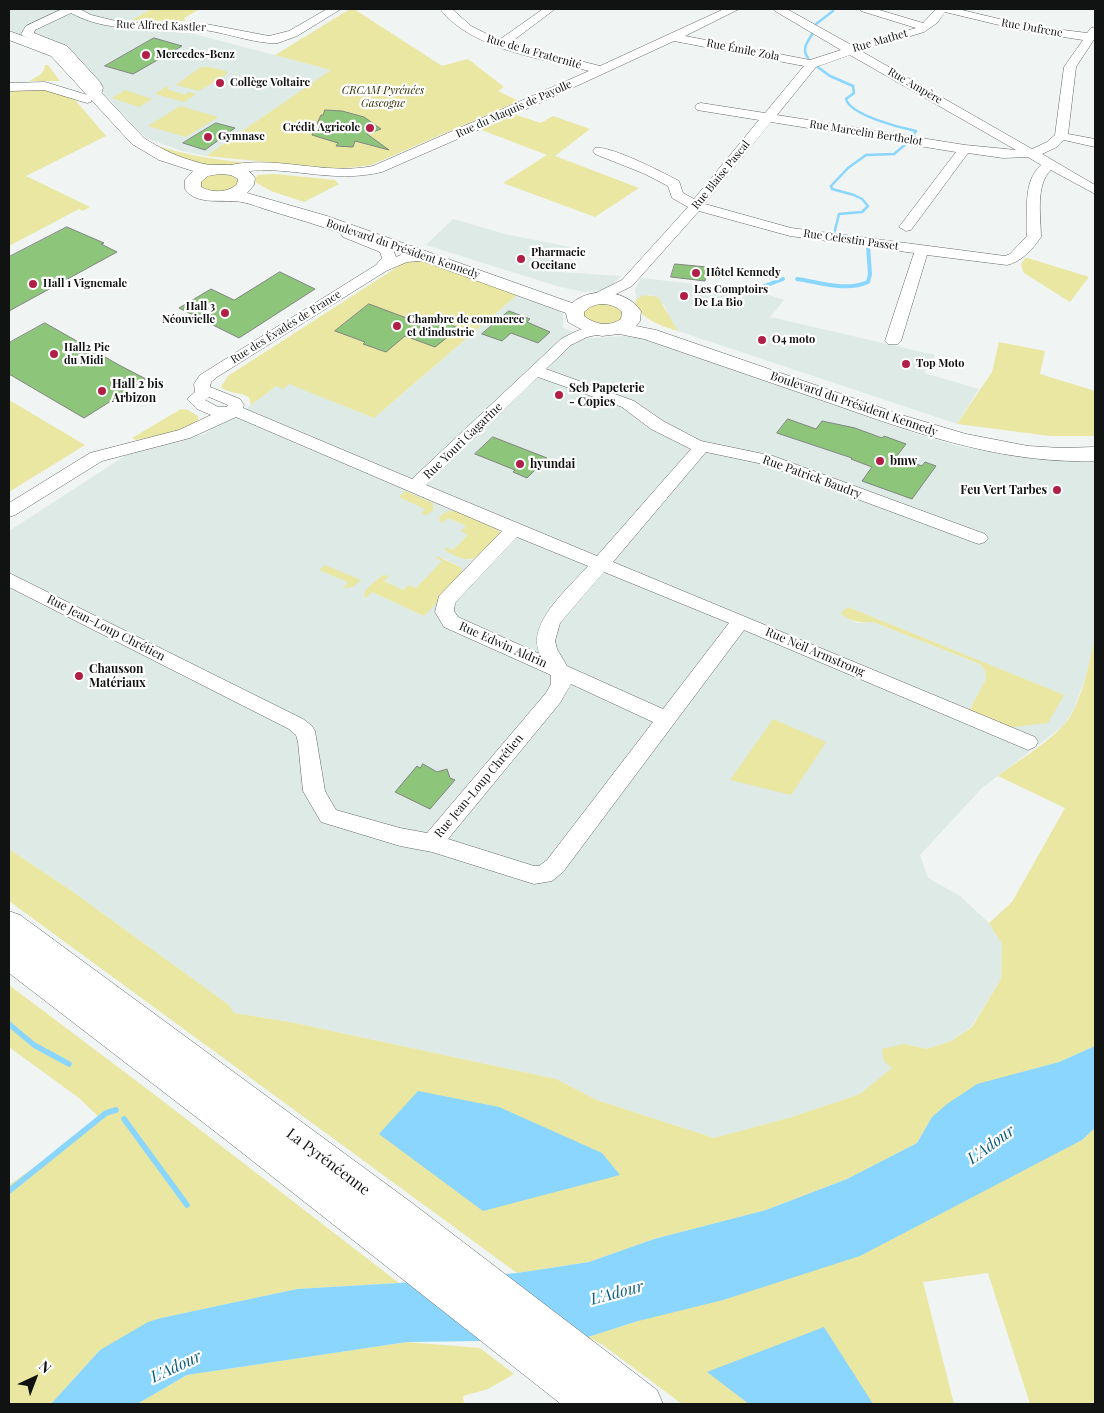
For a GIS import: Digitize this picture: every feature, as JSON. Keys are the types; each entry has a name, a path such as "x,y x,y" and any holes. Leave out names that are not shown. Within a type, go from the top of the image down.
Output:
{"highway":[{"name":"La Pyrénéenne","path":"9,924 389,1226 590,1389 644,1404"},
{"name":"La Pyrénéenne","path":"9,955 389,1226"}],"main road":[{"path":"9,35 51,50 67,64 128,144 146,156 184,173 193,180 203,172 231,169"},
{"path":"9,41 33,49 54,63 138,141 154,152 176,163 212,170"},
{"name":"Boulevard du Président Kennedy","path":"231,169 243,173 247,180 258,188 327,215 565,296 584,307"},
{"name":"Boulevard du Président Kennedy","path":"193,180 191,185 197,193 247,198 584,307"},
{"path":"228,195 243,188 247,180"},
{"path":"614,299 620,320 581,324 584,307 614,299"},
{"name":"Boulevard du Président Kennedy","path":"620,320 660,330 945,426 984,435 1030,442 1095,444"},
{"name":"Boulevard du Président Kennedy","path":"620,320 649,334 936,433 1002,448 1061,454 1095,454"}],"street":[{"name":"Rue Alfred Kastler","path":"71,9 88,18 116,25 204,26 269,39 294,34 335,9"},
{"path":"9,87 45,86 91,97 97,88 94,82 63,49 27,34 30,28 71,9"},
{"name":"Rue de la Fraternité","path":"446,9 477,35 501,44 601,70"},
{"path":"501,44 550,9"},
{"name":"Rue du Maquis de Payolle","path":"231,169 264,166 355,174 377,169 601,70 733,9"},
{"name":"Rue Ampère","path":"779,9 1095,190"},
{"path":"866,9 926,27 943,9"},
{"name":"Rue Dufrene","path":"943,9 1024,28 1093,33"},
{"name":"Rue Mathet","path":"812,64 926,27"},
{"path":"1032,153 1054,144 1062,136 1070,67 1093,33"},
{"name":"Rue Émile Zola","path":"674,37 812,64"},
{"name":"Rue Blaise Pascal","path":"584,307 627,284 696,206 812,64"},
{"name":"Rue Marcelin Berthelot","path":"701,107 965,149 1032,153"},
{"path":"1062,136 1095,143"},
{"path":"906,227 965,149"},
{"name":"Rue Celestin Passet","path":"600,151 650,171 674,184 677,195 696,206 790,232 1007,261 1015,257 1034,237 1035,187 1039,174 1050,164"},
{"name":"Rue du Maquis de Payolle","path":"247,180 263,170 287,169"},
{"path":"344,228 350,235 387,250 388,258 382,268"},
{"path":"893,341 922,249"},
{"name":"Rue des Évadés de France","path":"202,425 204,418 201,386 203,381 211,374 382,268 406,258 426,257"},
{"path":"620,320 627,284"},
{"name":"Rue Youri Gagarine","path":"566,342 584,307"},
{"name":"Rue Youri Gagarine","path":"232,411 414,487 566,342 583,333 620,320"},
{"name":"Rue Patrick Baudry","path":"536,371 628,404 657,426 702,447 768,460 979,538"},
{"path":"9,511 96,457 184,434 232,411 236,405 234,402 211,392 203,400"},
{"path":"558,669 548,653 544,639 547,629 600,564 702,447"},
{"path":"9,524 125,448"},
{"name":"Rue Neil Armstrong","path":"414,487 1028,742"},
{"name":"Rue Edwin Aldrin","path":"514,529 446,601 444,612 451,622 666,719"},
{"name":"Rue Jean-Loup Chrétien","path":"9,578 296,724 304,731 308,742 314,791 320,805 329,816 400,837 432,843 553,698 561,686 558,669"},
{"path":"432,843 534,875 544,875 556,866 741,622"}],"shaded area":[{"name":"Collège Voltaire","path":"9,9 151,9 126,23 121,29 190,33 332,70 206,156 182,151 146,138 62,50 9,31"},
{"path":"453,219 505,234 570,247 545,271 621,276 604,290 585,292 560,287 426,245"},
{"path":"641,278 757,291 784,300 770,317 935,355 924,373 979,389 957,424 678,331 670,320 665,306 651,295 637,299 635,290"},
{"path":"517,295 554,308 563,314 563,328 591,338 641,337 913,433 961,447 1043,460 1095,462 1095,639 1086,676 1074,709 1063,726 982,788 920,855 928,878 960,896 989,923 1002,943 1001,979 971,1027 951,1041 927,1049 904,1044 893,1068 860,1094 792,1117 714,1138 597,1100 556,1079 290,1022 234,1013 229,1005 69,889 9,849 9,531 131,452 205,434 217,424 231,420 276,386 289,383 374,418","holes":["448,518 500,535 478,558 468,560 445,550 453,550 468,535 466,526","443,558 462,568 424,616 372,592 384,581 403,590 416,588 443,561","848,607 1064,695 968,713 986,679 985,670 980,664 873,622 857,623 841,614"]}],"green space":[{"path":"151,9 200,9 184,18 185,21 132,20"},
{"name":"CRCAM Pyrénées Gascogne","path":"350,9 354,9 442,66 468,59 504,87 498,91 519,101 371,165 338,169 206,156 331,70 275,55"},
{"path":"45,65 48,65 60,81 29,81 42,73"},
{"path":"201,67 226,71 227,74 199,91 176,85"},
{"path":"167,86 169,87 167,89 185,95 188,92 196,94 184,102 155,94"},
{"path":"32,88 56,91 76,101 106,136 26,176 90,207 83,211 79,209 9,246 9,90"},
{"path":"125,90 152,99 139,107 112,98"},
{"path":"180,106 218,117 186,137 148,126"},
{"path":"516,115 541,123 553,116 590,129 555,156 639,188 595,217 503,183 547,155 479,129"},
{"path":"148,142 205,158 265,164 237,166 192,164"},
{"path":"217,173 228,174 236,178 238,183 234,187 220,192 201,188 200,182 206,176"},
{"path":"275,174 335,180 339,184 304,202 271,191 255,182 257,175"},
{"path":"1025,258 1089,277 1070,302 1024,273 1021,265"},
{"path":"412,260 423,261 517,295 374,418 289,384 283,389 276,386 251,405 249,397 227,391 221,387 228,376 402,264"},
{"path":"644,295 658,297 678,331 653,322 643,315 634,305 637,299"},
{"path":"605,302 622,308 623,320 606,326 583,318 583,310 587,306"},
{"path":"999,342 1045,351 1040,374 1095,391 1095,436 1050,436 957,424 992,372"},
{"path":"9,400 85,445 9,492"},
{"path":"181,409 188,410 198,416 198,420 191,425 168,434 136,440 132,438"},
{"path":"405,491 433,503 433,511 426,515 421,514 425,509 399,497"},
{"path":"448,511 455,511 494,528 499,531 500,535 476,558 463,559 455,556 445,550 447,547 453,550 468,535 461,531 466,526 448,518 442,523 439,520 440,516"},
{"path":"437,556 462,568 461,577 424,616 372,592 366,598 364,596 366,589 383,575 389,576 384,581 403,590 409,585 416,588 442,561 436,558"},
{"path":"325,565 361,580 353,587 343,588 348,582 319,570"},
{"path":"848,607 1064,695 1048,723 1005,728 968,713 986,679 985,670 980,664 873,622 852,620 840,613"},
{"path":"1094,642 1095,1046 1059,1062 1015,1074 932,1117 917,1143 847,1179 766,1210 654,1239 589,1262 517,1273 9,901 9,849 69,889 229,1005 234,1013 290,1022 556,1079 597,1100 714,1138 792,1117 860,1094 892,1068 884,1061 882,1049 904,1044 927,1049 951,1041 972,1027 1001,979 1002,944 989,923 1012,902 1065,808 998,776 1047,740 1069,719 1083,687"},
{"path":"773,719 826,742 791,795 730,780"},
{"path":"9,985 399,1283 297,1289 161,1318 100,1350 51,1404 9,1404 9,1185 102,1120 79,1098 9,1047"},
{"path":"1095,1128 1095,1404 1030,1404 988,1273 923,1282 954,1404 682,1404 603,1345 588,1337 638,1321 1082,1140"},
{"path":"407,1342 480,1348 514,1374 488,1389 463,1396 464,1404 137,1404 187,1375"}],"water":[{"name":"L'Adour","path":"1095,1046 1095,1128 1082,1140 860,1256 723,1300 638,1321 588,1337 407,1342 187,1375 137,1404 51,1404 100,1350 148,1322 161,1318 297,1289 517,1273 589,1262 654,1239 766,1210 847,1179 917,1143 932,1117 947,1104 977,1084 1059,1062"},
{"path":"418,1091 499,1107 602,1153 620,1175 483,1211 379,1134"},
{"path":"824,1327 873,1404 749,1404 707,1372"}],"building":[{"name":"Mercedes-Benz","path":"154,38 182,46 133,74 105,66"},
{"name":"Crédit Agricole","path":"325,110 342,111 364,117 381,129 367,134 389,150 355,141 353,147 336,146 338,143 312,135"},
{"name":"Gymnase","path":"216,123 235,128 205,150 183,143"},
{"name":"Hall 1 Vignemale","path":"67,227 104,243 101,244 117,252 9,311 9,257"},
{"name":"Hôtel Kennedy","path":"675,264 707,267 705,281 671,277"},
{"path":"280,272 315,289 239,338 179,308 211,289 234,300"},
{"name":"Chambre de commerce et d'industrie","path":"369,304 420,323 435,319 459,328 435,347 405,336 386,352 335,331"},
{"path":"509,311 530,319 527,322 550,332 538,343 511,333 502,341 482,334"},
{"name":"Hall2 Pic du Midi","path":"45,323 146,379 84,418 9,374 9,343"},
{"name":"bmw","path":"788,419 816,429 822,421 855,428 882,438 884,436 906,444 896,457 922,466 925,462 936,466 912,499 862,481 872,467 852,458 777,433"},
{"name":"hyundai","path":"493,437 547,458 527,478 513,472 515,470 475,454"},
{"path":"423,764 437,772 447,769 450,778 455,780 430,809 395,792 417,766 420,768"}],"waterway":[{"path":"816,24 833,11"},
{"path":"808,58 805,48 813,33"},
{"path":"815,65 830,76 853,86 854,93 846,99 850,105 877,120 916,131 912,137"},
{"path":"866,239 834,234 839,214 862,212 868,206 862,199 832,189 831,186 848,168 866,155 894,154 906,144"},
{"path":"797,279 842,286 860,285 868,282 870,274 868,247"},
{"path":"760,292 762,287 783,279"},
{"path":"9,1024 34,1045 69,1064"},
{"path":"9,1191 106,1113 116,1110"},
{"path":"124,1119 187,1205"}],"place":[{"name":"Mercedes-Benz","path":"146,55"},
{"name":"Collège Voltaire","path":"220,83"},
{"name":"Crédit Agricole","path":"370,128"},
{"name":"Gymnase","path":"208,137"},
{"name":"Pharmacie Occitane","path":"521,259"},
{"name":"Hôtel Kennedy","path":"696,273"},
{"name":"Hall 1 Vignemale","path":"33,284"},
{"name":"Les Comptoirs De La Bio","path":"684,296"},
{"name":"Hall 3 Néouvielle","path":"225,313"},
{"name":"Chambre de commerce et d'industrie","path":"397,326"},
{"name":"O4 moto","path":"762,340"},
{"name":"Hall2 Pic du Midi","path":"54,354"},
{"name":"Top Moto","path":"906,364"},
{"name":"Hall 2 bis Arbizon","path":"102,391"},
{"name":"Seb Papeterie - Copies","path":"559,395"},
{"name":"bmw","path":"880,461"},
{"name":"hyundai","path":"520,464"},
{"name":"Feu Vert Tarbes","path":"1057,490"},
{"name":"Chausson Matériaux","path":"79,676"}]}
